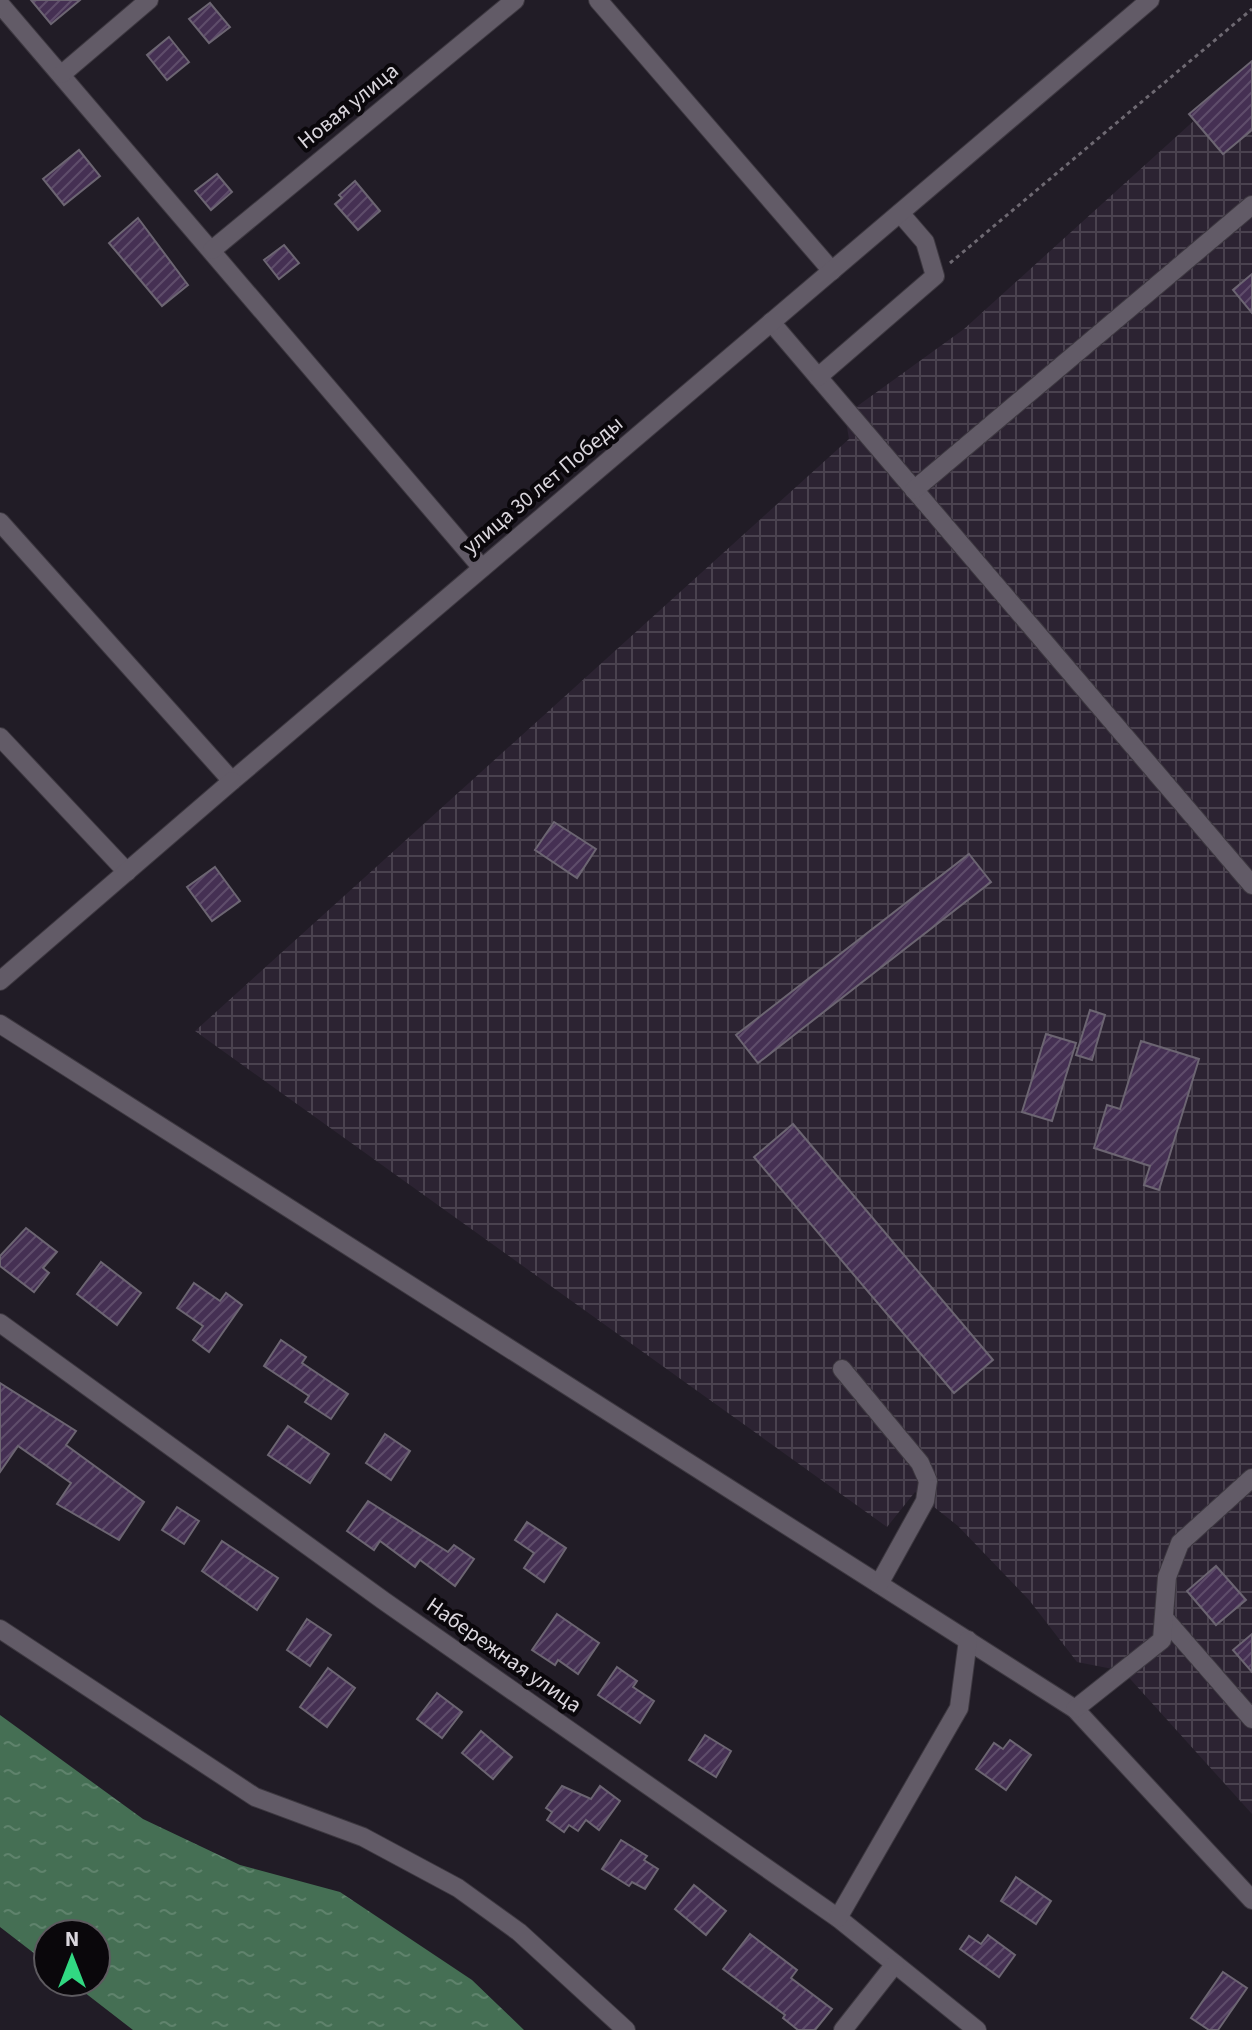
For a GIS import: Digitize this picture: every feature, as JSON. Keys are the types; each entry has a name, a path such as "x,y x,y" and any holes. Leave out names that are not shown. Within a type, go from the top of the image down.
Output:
{"street":[{"path":"62,74 149,0"},
{"name":"Новая улица","path":"212,250 515,0"},
{"path":"598,0 832,271"},
{"name":"улица 30 лет Победы","path":"0,981 1150,0"},
{"path":"0,4 482,568"},
{"path":"914,490 1252,205"},
{"path":"818,377 935,276 925,242 900,213"},
{"path":"771,322 1252,885"},
{"path":"0,522 232,781"},
{"path":"0,737 127,872"},
{"path":"0,1024 1075,1709 1248,1887"},
{"name":"Набережная улица","path":"0,1323 384,1601 838,1918 977,2030"},
{"path":"842,1369 920,1463 928,1481 925,1501 879,1584"},
{"path":"1075,1709 1162,1640 1167,1577 1180,1543 1252,1478"},
{"path":"1164,1618 1252,1719"},
{"path":"0,1629 255,1797 363,1837 458,1888 519,1932 626,2030"},
{"path":"838,1918 959,1708 968,1640"},
{"path":"843,2030 895,1964"}],"path":[{"path":"935,276 1252,9"}],"shaded area":[{"path":"1252,68 1252,1814 1123,1671 1077,1662 1029,1600 958,1526 915,1492 887,1527 195,1031 849,439 845,415 964,329"}],"water":[{"path":"0,1715 143,1819 240,1865 340,1892 472,1980 524,2030 133,2030 92,1998 112,1998 112,1918 32,1918 32,1952 0,1927"}],"building":[{"path":"31,0 80,0 51,24"},
{"path":"210,3 230,27 209,43 189,19"},
{"path":"169,37 189,62 167,80 147,55"},
{"path":"1252,61 1252,130 1223,154 1189,114"},
{"path":"79,150 100,176 64,205 43,179"},
{"path":"217,174 232,192 211,210 195,191"},
{"path":"355,181 380,211 358,230 335,204 342,198 339,195"},
{"path":"138,218 188,285 162,306 109,243"},
{"path":"284,245 299,263 279,279 264,260"},
{"path":"1252,274 1252,313 1233,290"},
{"path":"554,822 596,849 577,878 535,850"},
{"path":"969,854 991,882 758,1063 736,1035"},
{"path":"215,867 240,901 212,921 187,887"},
{"path":"1090,1010 1105,1015 1092,1060 1076,1055"},
{"path":"1046,1034 1076,1043 1052,1121 1022,1112"},
{"path":"1141,1041 1199,1059 1159,1190 1144,1185 1150,1166 1094,1148 1107,1105 1120,1109"},
{"path":"793,1124 993,1360 954,1393 754,1157"},
{"path":"26,1228 57,1252 43,1268 49,1273 34,1292 0,1266 0,1256"},
{"path":"101,1262 141,1293 117,1325 77,1294"},
{"path":"194,1283 220,1301 226,1293 242,1305 209,1352 193,1340 203,1326 177,1308"},
{"path":"281,1340 306,1357 302,1363 348,1394 331,1419 305,1402 309,1396 264,1366"},
{"path":"0,1383 76,1431 66,1445 144,1502 119,1540 57,1504 71,1483 18,1446 0,1472"},
{"path":"288,1426 329,1454 310,1483 268,1455"},
{"path":"385,1434 410,1451 391,1480 366,1463"},
{"path":"368,1501 448,1552 454,1545 474,1559 455,1586 420,1560 415,1567 380,1541 374,1550 347,1531"},
{"path":"177,1507 199,1521 184,1544 162,1530"},
{"path":"527,1522 566,1548 544,1582 524,1568 534,1553 515,1540"},
{"path":"222,1541 278,1578 257,1610 202,1571"},
{"path":"1216,1566 1246,1600 1216,1625 1187,1591"},
{"path":"557,1614 599,1643 578,1674 558,1660 555,1665 532,1650"},
{"path":"307,1619 331,1635 310,1666 287,1650"},
{"path":"1252,1634 1252,1672 1233,1650"},
{"path":"617,1667 637,1681 633,1687 654,1701 640,1723 598,1695"},
{"path":"328,1668 355,1688 327,1727 300,1707"},
{"path":"437,1693 462,1712 442,1738 417,1719"},
{"path":"481,1731 512,1757 493,1779 462,1753"},
{"path":"705,1735 731,1751 716,1777 689,1760"},
{"path":"1010,1740 1031,1755 1006,1790 976,1769 994,1743 1003,1749"},
{"path":"562,1786 591,1799 600,1786 620,1801 599,1830 586,1820 578,1831 569,1825 564,1832 547,1820 552,1812 546,1808"},
{"path":"621,1840 647,1856 644,1860 658,1869 645,1889 632,1882 629,1886 602,1869"},
{"path":"1016,1877 1051,1901 1036,1924 1001,1901"},
{"path":"694,1885 726,1911 706,1935 675,1909"},
{"path":"750,1934 797,1970 791,1978 832,2009 815,2030 798,2030 783,2018 785,2015 723,1969"},
{"path":"988,1935 1015,1955 999,1977 960,1949 969,1936 981,1944"},
{"path":"1223,1972 1247,1988 1218,2030 1209,2030 1191,2018"}]}
